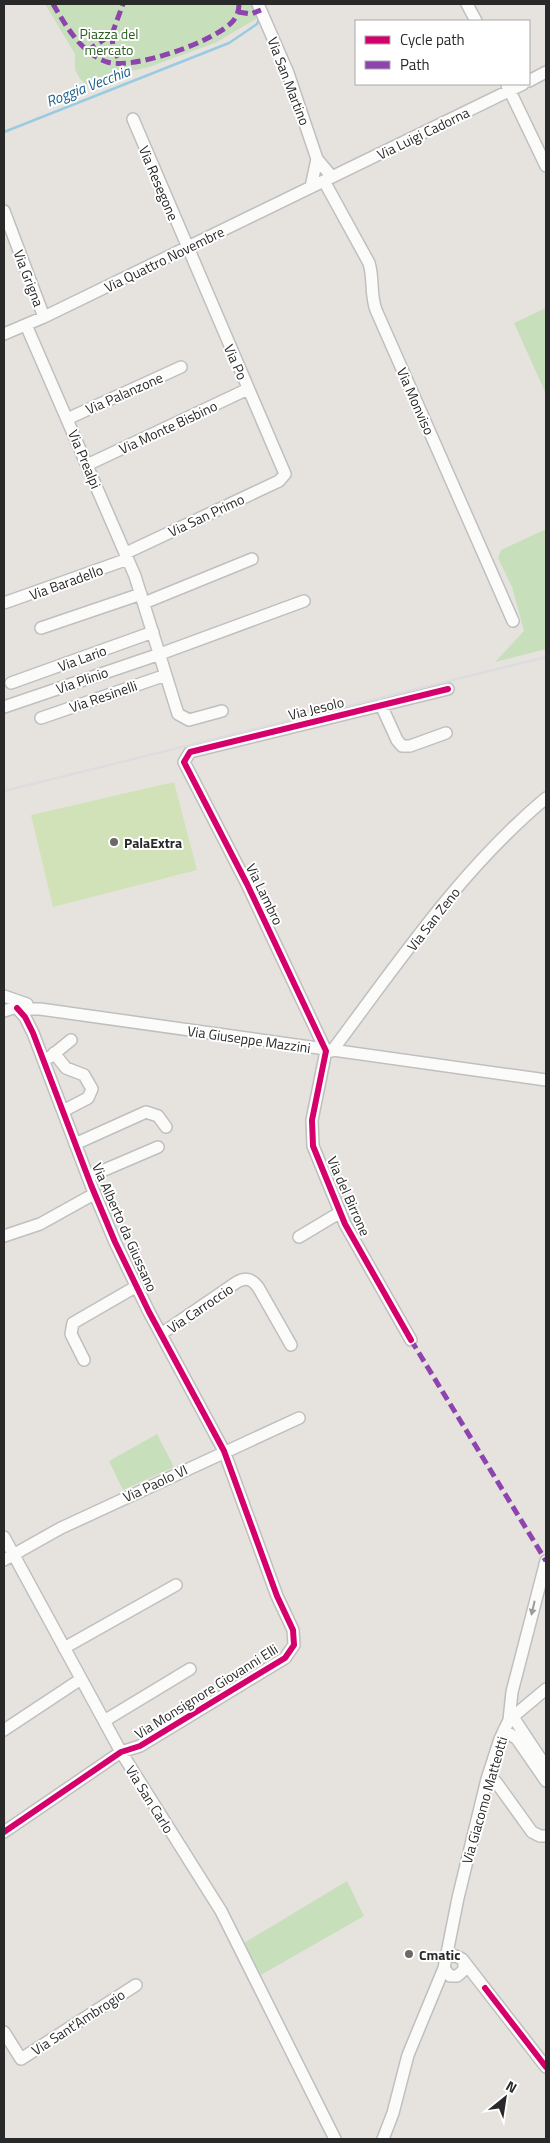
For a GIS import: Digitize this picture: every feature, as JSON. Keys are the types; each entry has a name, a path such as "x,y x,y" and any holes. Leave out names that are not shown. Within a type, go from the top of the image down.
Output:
{"street":[{"name":"Via San Martino","path":"258,4 288,73 316,159"},
{"path":"467,4 475,20"},
{"path":"530,80 546,72"},
{"path":"507,87 546,166"},
{"name":"Via Luigi Cadorna","path":"328,179 507,87"},
{"name":"Via Resegone","path":"133,119 186,248"},
{"name":"Via Monviso","path":"316,159 328,179 369,263 374,306 513,621"},
{"path":"311,187 316,159"},
{"name":"Via Quattro Novembre","path":"4,334 44,317 328,179"},
{"name":"Via Grigna","path":"4,211 44,317"},
{"name":"Via Po","path":"186,248 284,469 284,476"},
{"name":"Via Prealpi","path":"26,325 127,556 143,598 176,710 182,718 190,719 222,711"},
{"name":"Via Palanzone","path":"67,419 181,367"},
{"name":"Via Monte Bisbino","path":"87,465 248,389"},
{"name":"Via San Primo","path":"127,556 279,481 284,476"},
{"name":"Via Baradello","path":"4,603 127,556"},
{"path":"41,628 143,598 252,559"},
{"path":"160,654 304,601"},
{"name":"Via Lario","path":"11,683 153,632"},
{"name":"Via Plinio","path":"4,707 160,654"},
{"name":"Via Resinelli","path":"41,718 166,675"},
{"name":"Via Jesolo","path":"190,752 448,689"},
{"path":"381,705 397,740 402,746 410,746 446,733"},
{"name":"Via Lambro","path":"190,752 185,757 184,763 250,888 329,1051"},
{"name":"Via San Zeno","path":"329,1051 464,879 505,834 546,798"},
{"path":"4,996 6,1001 4,1010"},
{"name":"Via Giuseppe Mazzini","path":"4,996 36,1010"},
{"name":"Via Giuseppe Mazzini","path":"4,1010 16,1008 36,1010 546,1080"},
{"name":"Via Alberto da Giussano","path":"16,1008 25,1017 33,1032 94,1194 136,1286 224,1452"},
{"name":"Via Alberto da Giussano","path":"33,1032 32,1024 36,1010"},
{"path":"44,1062 70,1040"},
{"name":"Via del Birrone","path":"329,1051 312,1120 311,1135 317,1156 340,1213 412,1340"},
{"path":"54,1053 66,1068 84,1075 92,1088 88,1098 63,1111"},
{"path":"75,1144 146,1112 158,1116 166,1127"},
{"path":"88,1177 158,1147"},
{"path":"4,1236 40,1224 94,1194"},
{"path":"299,1237 340,1213"},
{"name":"Via Carroccio","path":"161,1334 237,1282 246,1279 252,1281 258,1287 291,1345"},
{"path":"84,1360 72,1338 71,1327 78,1319 136,1286"},
{"name":"Via Paolo VI","path":"8,1557 69,1524 299,1418"},
{"name":"Via Monsignore Giovanni Elli","path":"4,1832 121,1752 140,1746 285,1658 293,1646 293,1630 277,1596 224,1452"},
{"name":"Via San Carlo","path":"4,1538 8,1557 64,1648 121,1752 216,1902 335,2139"},
{"name":"Via Giacomo Matteotti","path":"383,2139 393,2113 408,2055 445,1963 487,1779 509,1722 512,1692 546,1561"},
{"path":"64,1648 176,1585"},
{"path":"104,1722 190,1668"},
{"path":"4,1730 81,1679"},
{"path":"509,1722 546,1689"},
{"path":"509,1722 546,1767"},
{"path":"509,1722 517,1739 546,1781"},
{"path":"487,1779 496,1782 532,1832 540,1836 546,1836"},
{"name":"Via Giacomo Matteotti","path":"452,1928 462,1960"},
{"path":"485,1988 447,1974 445,1963 453,1955 462,1960 485,1988 546,2067"},
{"path":"434,1991 464,1970 462,1960"},
{"name":"Via Sant'Ambrogio","path":"4,2032 21,2059 136,1985"}],"green space":[{"name":"Piazza del mercato","path":"45,4 255,4 258,9 256,19 215,43 149,67 123,73 107,86 98,89 90,88 80,79 75,70 75,54"},
{"path":"546,308 546,394 514,323"},
{"path":"546,529 546,649 495,662 524,631 512,587 498,558 501,550"},
{"name":"PalaExtra","path":"174,782 197,870 53,907 31,815"},
{"path":"157,1434 174,1467 123,1490 109,1461"},
{"path":"347,1881 364,1916 261,1975 244,1943"}],"waterway":[{"name":"Roggia Vecchia","path":"4,132 229,43 257,24 259,19"}],"railway":[{"path":"4,791 546,657"}],"marked path":[{"path":"53,4 69,30 89,52 107,62 119,63 152,59 206,39 232,22 237,15 239,4"},
{"path":"87,51 112,34 123,4"},
{"path":"238,12 251,14 261,10"},
{"path":"112,34 113,49 121,63"},
{"path":"411,1340 546,1561"}],"cycle path":[{"path":"411,1340 345,1224 313,1146 312,1120 326,1051 247,884 184,762 190,752 448,689"},
{"path":"4,1832 121,1752 140,1746 285,1658 294,1645 293,1630 277,1596 224,1451 149,1312 115,1242 91,1185 33,1033 25,1017 17,1008"},
{"path":"485,1988 546,2067"}],"place":[{"name":"PalaExtra","path":"114,842"},
{"name":"Cmatic","path":"409,1954"}]}
